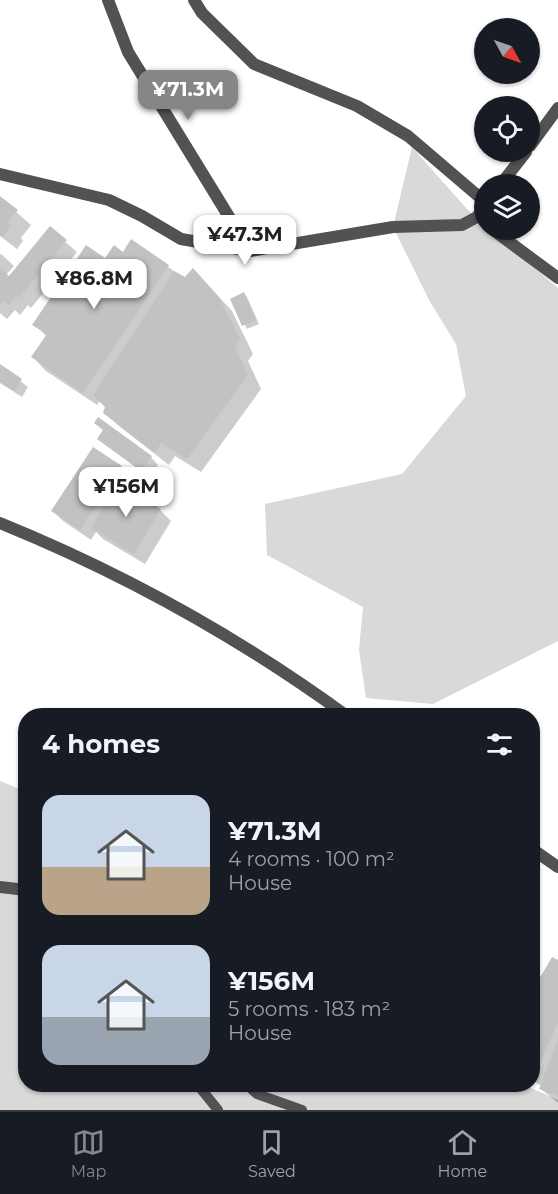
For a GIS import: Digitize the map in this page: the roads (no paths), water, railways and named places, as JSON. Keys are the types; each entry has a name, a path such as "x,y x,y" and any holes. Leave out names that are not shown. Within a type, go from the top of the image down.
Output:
{"street":[{"path":"108,0 128,52 250,251"},
{"path":"194,0 202,13 254,64 357,106 408,136 474,192"},
{"path":"540,132 558,108"},
{"path":"0,174 109,200 181,239 250,251 393,227 462,225 474,222"},
{"path":"507,240 558,278"},
{"path":"0,523 91,563 212,626 336,708"},
{"path":"540,855 558,867"},
{"path":"0,887 18,889"}],"lane":[{"path":"203,1092 218,1110"},
{"path":"254,1092 302,1110"}]}
